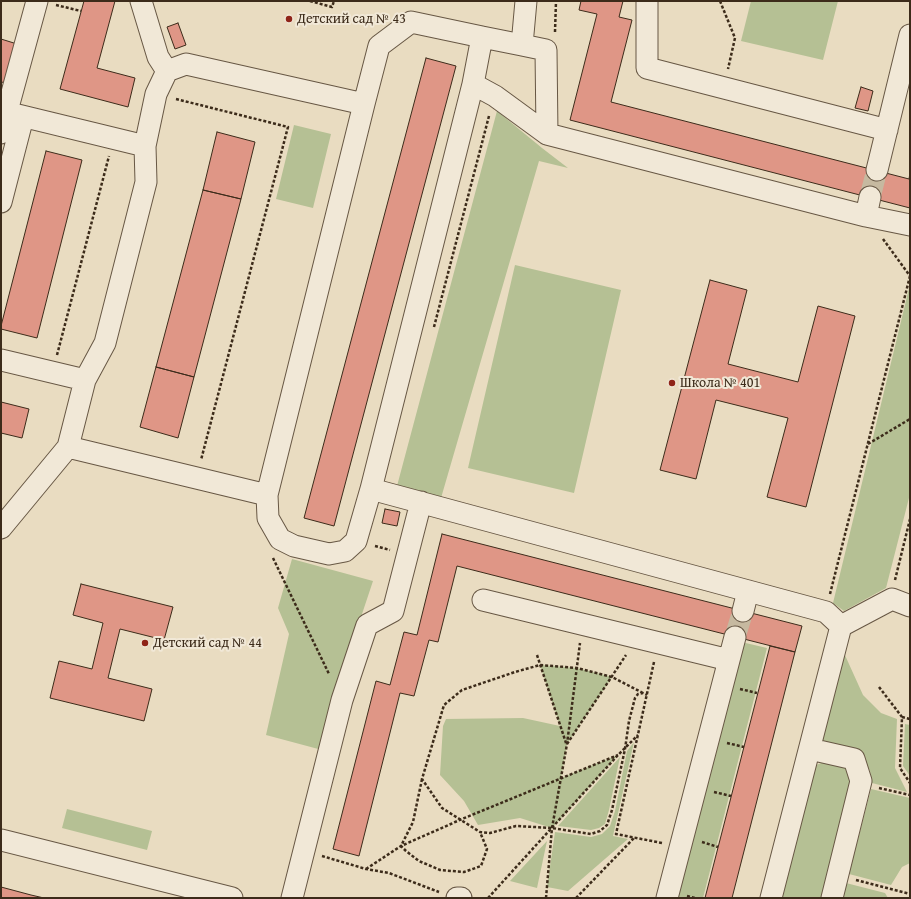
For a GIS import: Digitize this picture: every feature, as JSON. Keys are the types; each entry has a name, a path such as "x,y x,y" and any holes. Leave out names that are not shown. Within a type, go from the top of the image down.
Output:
{"lane":[{"path":"141,1 158,57 167,71"},
{"path":"522,45 526,1"},
{"path":"647,1 647,68 887,130"},
{"path":"1,133 10,113 45,3"},
{"path":"482,37 473,84 371,489 356,541 345,551 329,554 294,546 280,539 268,518 268,495 379,46 411,22 546,50 547,134"},
{"path":"877,170 910,35"},
{"path":"1,528 68,447 85,380 105,343 146,182 145,146 156,94 167,71 186,64 364,104"},
{"path":"473,84 495,96 547,134 868,207 910,225"},
{"path":"10,113 145,146"},
{"path":"1,202 10,113"},
{"path":"1,360 85,380"},
{"path":"68,447 268,495"},
{"path":"371,489 826,612 841,626"},
{"path":"292,898 342,700 367,625 393,611 421,502"},
{"path":"743,611 748,591"},
{"path":"841,626 904,599"},
{"path":"483,600 729,660"},
{"path":"772,898 841,626"},
{"path":"667,898 736,637"},
{"path":"810,749 854,759 861,781 832,898"},
{"path":"1,840 232,898"}],"path":[{"path":"310,1 332,7 334,1"},
{"path":"546,50 555,42 556,1"},
{"path":"720,1 735,38 724,88"},
{"path":"45,3 81,11"},
{"path":"156,94 288,127 196,478"},
{"path":"432,333 495,96"},
{"path":"52,372 114,139"},
{"path":"826,612 910,276 868,207"},
{"path":"868,445 910,419"},
{"path":"904,599 895,579 910,519"},
{"path":"356,541 407,555"},
{"path":"271,553 342,700"},
{"path":"546,898 552,828 567,744 583,624"},
{"path":"567,744 638,638"},
{"path":"658,643 616,834 665,843"},
{"path":"537,655 567,744"},
{"path":"401,846 413,822 422,779 444,705 462,690 515,672 540,666 577,668 612,677 647,695"},
{"path":"879,687 902,718 900,768 910,783"},
{"path":"422,779 442,808 462,819 480,832 490,833 516,826 552,828 591,834 600,831 607,825 612,810 629,721 635,698 638,694 643,693"},
{"path":"902,718 910,719"},
{"path":"488,898 638,735"},
{"path":"366,869 401,846 462,819 618,755"},
{"path":"861,784 910,795"},
{"path":"401,846 419,861 440,870 464,872 481,866 487,849 480,832"},
{"path":"576,898 634,837"},
{"path":"304,851 366,869 389,873 457,898"},
{"path":"838,876 910,894"}],"green space":[{"path":"751,1 838,1 823,60 741,41"},
{"path":"497,111 568,168 539,161 441,498 397,486"},
{"path":"294,125 331,134 313,208 276,199"},
{"path":"515,265 621,290 574,493 468,468"},
{"path":"910,284 910,494 886,588 844,611 833,603"},
{"path":"292,559 373,581 350,644 322,750 266,735 289,634 278,608"},
{"path":"737,641 767,648 703,898 672,898"},
{"path":"844,653 863,695 881,713 897,719 895,768 907,792 872,783 870,771 863,759 820,744"},
{"path":"540,665 577,668 612,677 567,744 561,778 618,755 552,828 520,818 478,825 464,801 440,775 443,726 446,719 523,718 560,726"},
{"path":"905,724 910,725 910,776 903,766"},
{"path":"634,742 613,836 628,839 568,891 547,887 555,832 591,837 602,834 610,826 615,811 627,751"},
{"path":"620,757 605,824 599,828 591,830 558,826"},
{"path":"824,762 847,768 854,782 823,898 778,898 816,765"},
{"path":"871,789 910,798 910,863 902,867 891,885 849,874"},
{"path":"67,809 152,831 147,850 62,828"},
{"path":"547,841 537,888 510,881"},
{"path":"846,883 885,893 888,898 842,898"}],"building":[{"path":"84,1 115,1 97,68 135,78 128,107 60,89"},
{"path":"581,1 623,1 619,17 632,20 611,102 909,179 910,173 910,208 570,120 597,14 579,10"},
{"path":"178,23 186,45 175,49 167,27"},
{"path":"1,39 17,44 7,83 1,82"},
{"path":"426,58 456,66 334,526 304,518"},
{"path":"861,87 873,91 868,111 855,108"},
{"path":"217,132 255,142 241,199 203,190"},
{"path":"46,151 82,160 37,338 1,329 1,326"},
{"path":"203,190 241,199 194,377 156,367"},
{"path":"710,280 747,290 728,364 798,382 818,306 855,316 806,507 767,497 788,418 716,400 696,479 660,470"},
{"path":"156,367 194,377 178,438 140,427"},
{"path":"1,402 29,409 22,438 1,433"},
{"path":"385,509 400,512 397,526 382,523"},
{"path":"442,534 802,626 795,652 457,566 438,642 429,640 414,696 400,693 359,856 333,849 376,681 390,685 404,632 417,635"},
{"path":"81,584 173,607 164,640 120,629 108,678 152,689 144,721 50,698 59,661 92,669 103,623 73,615"},
{"path":"770,646 795,652 732,898 705,898"},
{"path":"1,887 31,895 44,898 1,898"}],"tunnel":[{"path":"870,197 877,170"},
{"path":"735,637 743,611"}],"place":[{"name":"Детский сад № 43","path":"289,19"},
{"name":"Школа № 401","path":"672,383"},
{"name":"Детский сад № 44","path":"145,643"}]}
